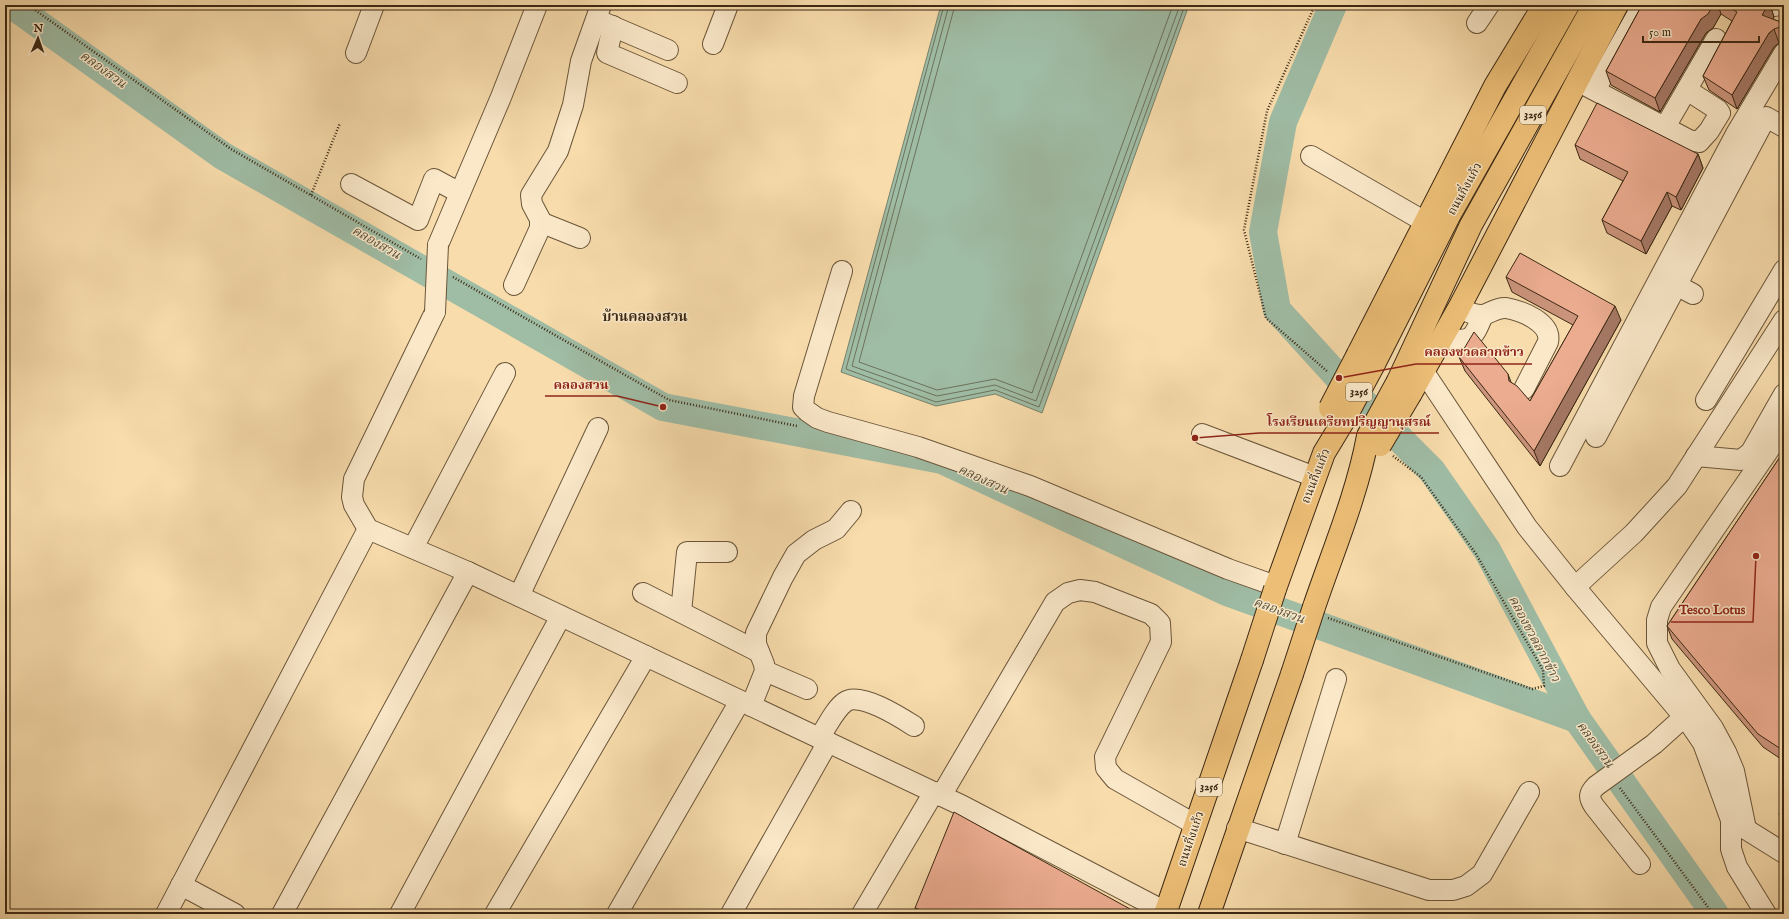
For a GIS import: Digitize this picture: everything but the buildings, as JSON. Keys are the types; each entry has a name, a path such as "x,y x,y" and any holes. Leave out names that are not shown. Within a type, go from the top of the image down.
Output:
{"main road":[{"path":"1366,359 1427,222 1495,86 1544,5"},
{"name":"ถนนกิ่งแก้ว","path":"1165,913 1252,660 1275,588 1337,414 1366,359 1568,5"},
{"name":"ถนนกิ่งแก้ว","path":"1209,914 1237,828 1292,674 1319,612 1375,448 1404,387 1471,225 1594,5"},
{"path":"1404,387 1424,372 1586,86 1617,5"}],"street":[{"path":"356,53 374,5"},
{"path":"537,5 501,97 438,245 435,312 354,479 352,497 354,506 368,529 468,572 937,794 1165,913"},
{"path":"713,44 728,5"},
{"path":"1477,23 1489,5"},
{"path":"1640,5 1636,15 1586,86 1694,142 1699,142 1719,116 1718,110 1686,90"},
{"path":"603,17 668,50"},
{"path":"603,17 607,53 677,83"},
{"path":"514,285 540,228 540,222 532,204 531,195 558,151 573,106 581,61 603,17"},
{"path":"1665,127 1716,39"},
{"path":"1560,466 1676,285 1737,132 1784,53"},
{"path":"1596,437 1766,117 1784,127"},
{"path":"1312,156 1427,222"},
{"path":"351,184 418,220 434,179 460,193"},
{"path":"540,222 580,238"},
{"path":"842,270 804,396 803,407 806,411 828,422 918,447 1030,486 1275,588"},
{"path":"1706,400 1784,270"},
{"path":"1459,308 1483,315 1498,309 1506,308 1522,313 1542,324 1547,329 1549,336 1548,342 1524,389"},
{"path":"1442,339 1461,341 1469,339 1475,335 1483,315"},
{"path":"1575,587 1634,533 1677,486 1784,320"},
{"path":"1424,372 1527,527 1704,743 1738,824 1784,853"},
{"path":"413,548 505,373"},
{"path":"1696,456 1741,460 1751,452 1784,394"},
{"path":"519,596 598,428"},
{"path":"1766,914 1737,867 1731,849 1738,824 1734,771 1713,728 1670,669 1660,650 1657,643 1657,620 1661,607 1784,428"},
{"path":"1202,434 1315,477"},
{"path":"617,914 766,671 756,644 756,633 783,577 796,554 814,540 836,530 851,511"},
{"path":"166,914 368,529"},
{"path":"681,612 687,552 727,552"},
{"path":"282,914 468,572"},
{"path":"862,914 1055,602 1068,593 1080,590 1095,592 1151,614 1160,623 1161,642 1105,757 1106,768 1115,779 1196,825"},
{"path":"643,593 759,652"},
{"path":"400,914 561,616"},
{"path":"495,914 646,656"},
{"path":"766,671 807,689"},
{"path":"1285,844 1336,680"},
{"path":"731,914 824,740 840,707 846,701 861,699 894,714 914,726"},
{"path":"1640,864 1590,799 1590,792 1654,744 1684,717"},
{"path":"1237,828 1429,890 1453,890 1466,886 1482,874 1529,792"},
{"path":"181,885 235,914"}],"path":[{"path":"28,5 231,149 424,261"},
{"path":"1315,5 1268,111 1244,230 1266,318 1333,376"},
{"path":"311,195 340,123"},
{"path":"451,276 670,400 801,427"},
{"path":"1319,612 1532,689 1544,686 1543,670 1476,554 1421,477 1375,448"},
{"path":"1611,775 1713,914"}],"water":[{"path":"941,5 1189,5 1042,413 995,394 936,406 841,372"}],"waterway":[{"name":"คลองสวน","path":"12,5 223,156 663,407 942,460 1227,592 1577,719"},
{"name":"คลองชวดลากข้าว","path":"1333,5 1283,122 1263,232 1277,310 1339,378 1432,471 1487,550 1577,719 1715,914"}],"place":[{"name":"คลองชวดลากข้าว","path":"1339,378"},
{"name":"คลองสวน","path":"663,407"},
{"name":"โรงเรียนเตรียทปริญญานุสรณ์","path":"1195,438"},
{"name":"Tesco Lotus","path":"1756,556"}],"district":[{"name":"บ้านคลองสวน","path":"645,317"}]}
